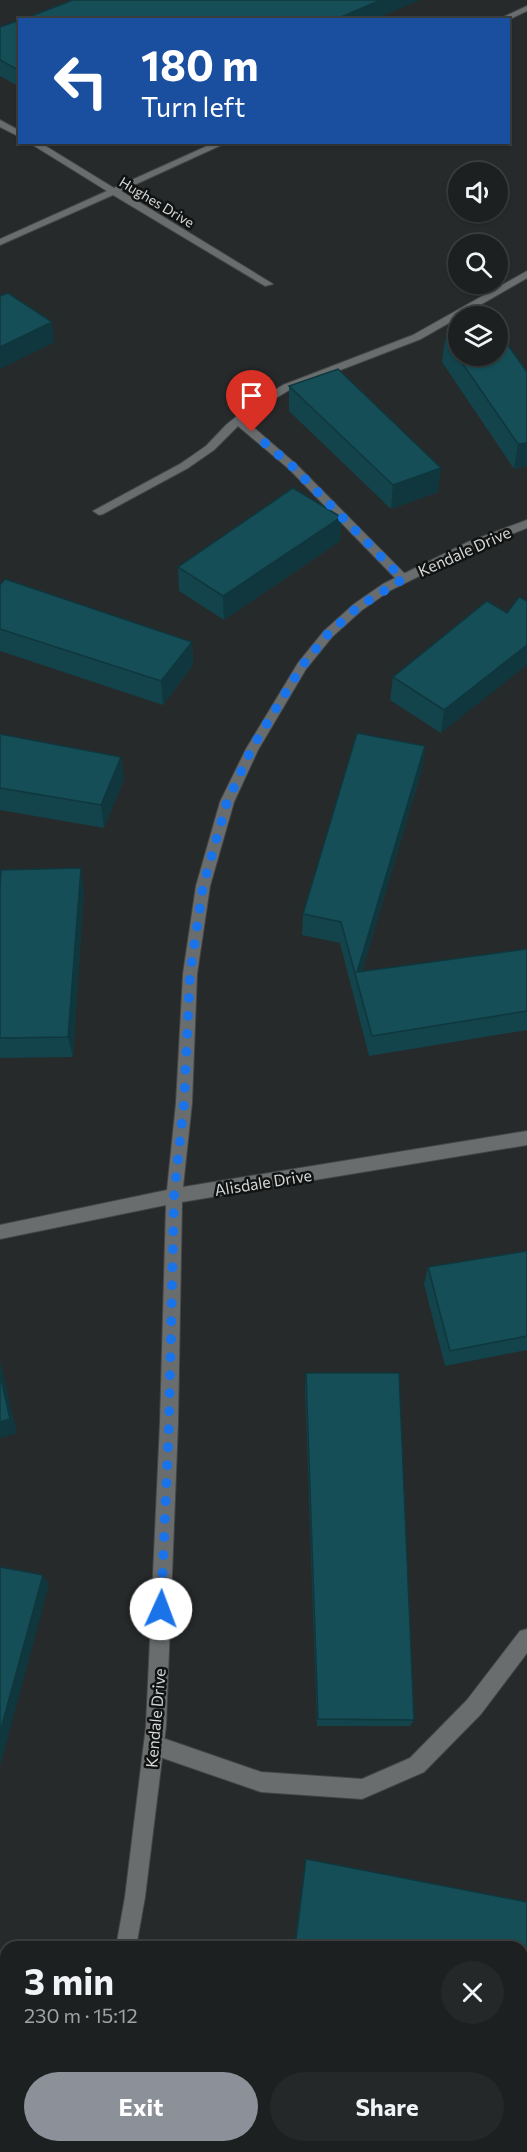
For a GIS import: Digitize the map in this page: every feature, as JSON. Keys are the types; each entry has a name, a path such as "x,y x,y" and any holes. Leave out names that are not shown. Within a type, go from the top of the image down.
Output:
{"street":[{"path":"505,18 527,8"},
{"path":"0,123 18,134"},
{"name":"Hughes Drive","path":"35,144 268,284"},
{"path":"0,242 220,144"},
{"path":"99,511 184,466 210,448 257,405 287,387 417,337 527,274"},
{"path":"238,420 293,467 403,579"},
{"name":"Kendale Drive","path":"127,1941 135,1897 154,1745 169,1423 174,1196 184,1103 190,974 203,886 227,802 252,748 302,666 328,634 358,607 403,579 472,545 527,524"},
{"name":"Alisdale Drive","path":"0,1232 174,1196 527,1138"},
{"path":"154,1745 261,1782 362,1789 417,1765 474,1707 527,1638"}],"building":[{"path":"73,0 381,0 339,18 26,18"},
{"path":"18,21 18,70 0,60 0,27"},
{"path":"8,293 52,322 0,347 0,296"},
{"path":"508,345 527,372 527,443 518,444 464,366 508,366"},
{"path":"338,369 441,468 393,485 289,386"},
{"path":"293,488 341,517 223,596 178,567"},
{"path":"5,579 192,642 161,681 0,629 0,585"},
{"path":"519,597 527,601 527,645 444,710 393,677 487,601 507,613"},
{"path":"357,733 425,746 357,972 527,949 527,1011 372,1036 341,922 303,914"},
{"path":"0,734 121,757 101,805 0,788"},
{"path":"81,868 68,1037 0,1038 1,870"},
{"path":"527,1251 527,1336 450,1351 428,1267"},
{"path":"306,1373 399,1373 414,1720 318,1719"},
{"path":"0,1375 10,1419 0,1422"},
{"path":"0,1567 43,1575 0,1732"},
{"path":"306,1859 527,1902 527,1941 296,1941"}],"route":[{"path":"161,1609 169,1423 174,1196 184,1103 190,974 203,886 227,802 252,748 302,666 328,634 358,607 403,579 293,467 252,432"}]}
